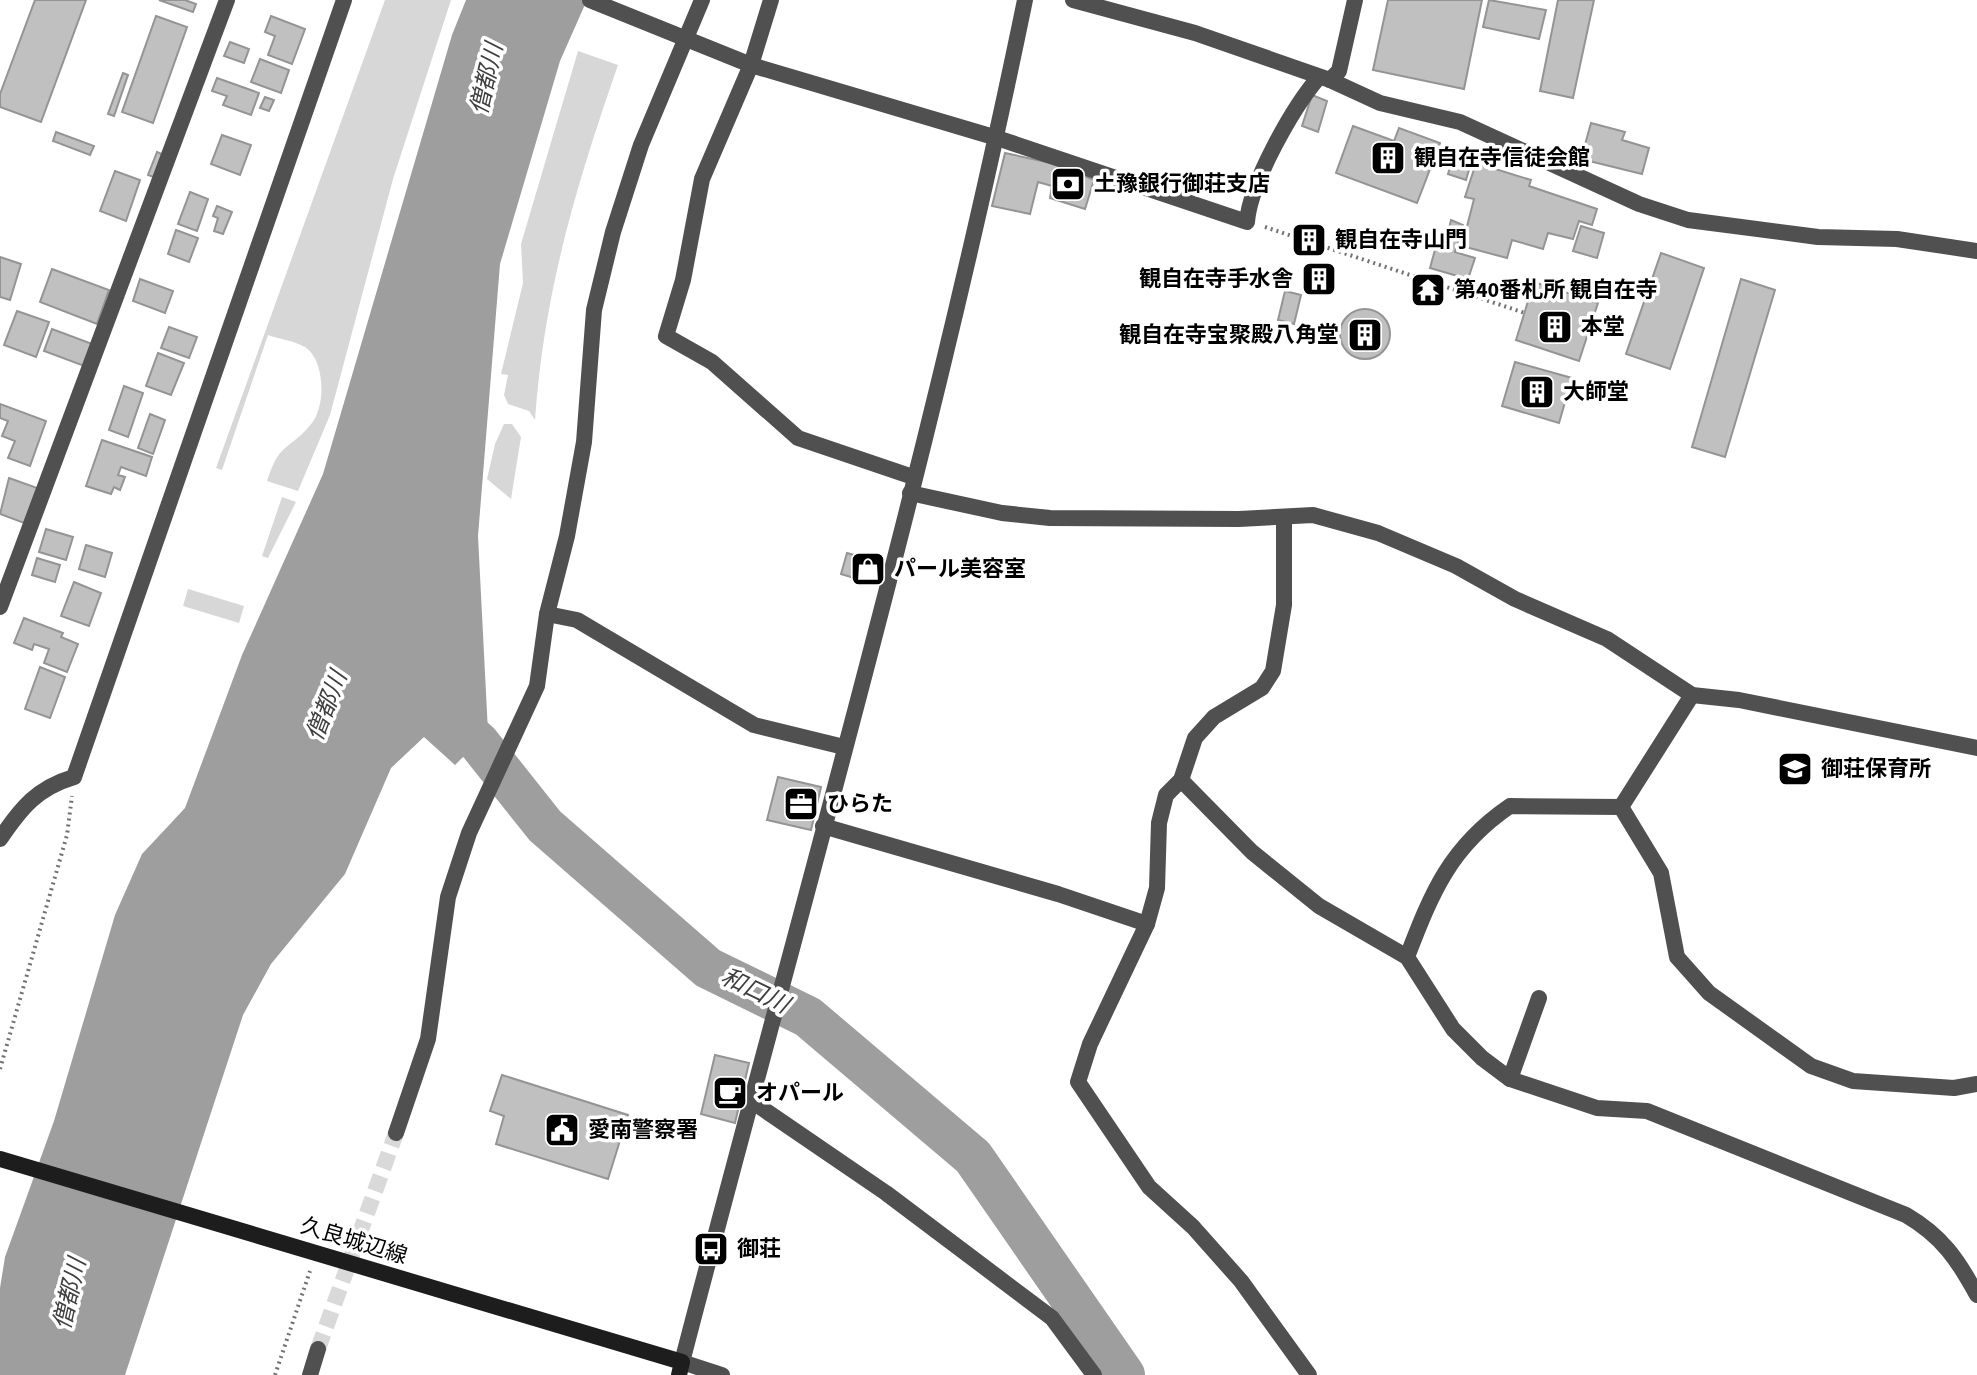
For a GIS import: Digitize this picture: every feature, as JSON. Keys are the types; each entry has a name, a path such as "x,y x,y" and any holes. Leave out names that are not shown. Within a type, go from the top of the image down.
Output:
{"main road":[{"name":"久良城辺線","path":"0,1159 317,1252 681,1369"}],"street":[{"path":"0,607 227,0"},
{"path":"0,839 23,804 50,784 74,777 344,0"},
{"path":"590,0 751,65 997,138 1247,222 1250,194 1304,94 1339,71 1355,0"},
{"path":"396,1133 428,1039 448,897 469,833 537,686 547,614 567,536 584,442 594,310 604,271 641,145 680,35 702,0"},
{"path":"771,0 751,65 702,179 683,280 666,336 712,362 798,438 912,485 1002,513 1050,518 1313,515 1378,533 1456,566 1515,599 1607,639 1692,695 1739,700 1977,748"},
{"path":"722,1375 681,1369 912,485 997,138 1025,0"},
{"path":"1073,0 1195,33 1324,79 1380,103 1460,122 1639,204 1688,220 1818,237 1897,239 1977,251"},
{"path":"1284,517 1284,605 1273,671 1262,688 1214,717 1195,738 1181,780 1166,795 1159,823 1157,888 1147,924 1090,1044 1078,1082 1149,1187 1193,1227 1241,1281 1309,1375"},
{"path":"547,614 577,620 754,725 844,747"},
{"path":"1621,807 1692,695"},
{"path":"1181,780 1252,852 1319,906 1407,957 1453,1029 1482,1058 1510,1079 1597,1108 1647,1111 1906,1215 1931,1230 1953,1252 1977,1295"},
{"path":"1407,957 1435,884 1454,858 1495,816 1510,806 1621,807"},
{"path":"1621,807 1661,873 1677,957 1709,993 1811,1066 1853,1081 1954,1088 1977,1084"},
{"path":"823,826 1058,894 1147,924"},
{"path":"1510,1079 1539,998"},
{"path":"750,1100 886,1193 1052,1318 1094,1375"},
{"path":"310,1375 318,1349"}],"path":[{"path":"1271,229 1525,313"},
{"path":"0,1069 67,835 74,777"},
{"path":"275,1375 317,1252"}],"shaded area":[{"path":"385,0 451,0 393,179 330,415 298,491 267,481 281,452 304,432 317,415 321,394 320,372 312,353 305,347 268,335 222,470 216,468"},
{"path":"578,51 618,65 564,240 546,328 535,420 529,411 508,404 504,395 508,375 501,374 523,283 521,244"},
{"path":"504,424 512,424 521,437 511,499 487,479 495,444"},
{"path":"282,497 296,502 268,558 262,556"},
{"path":"188,589 244,606 239,623 183,606"}],"water":[{"name":"僧都川","path":"466,0 587,0 560,61 500,264 478,536 488,732 455,765 424,737 391,768 345,874 271,964 243,1015 125,1375 0,1375 0,1288 5,1257 54,1121 115,915 142,854 185,808 242,655 323,474 452,35"}],"building":[{"path":"35,0 86,0 41,122 0,107 0,94"},
{"path":"159,0 185,0 196,4 193,12"},
{"path":"1388,0 1482,0 1464,89 1373,70"},
{"path":"1489,0 1546,10 1539,39 1483,27"},
{"path":"1558,0 1594,0 1573,98 1540,91"},
{"path":"156,16 187,27 153,123 122,112"},
{"path":"271,16 305,29 292,64 268,55 275,36 265,32"},
{"path":"230,42 249,49 244,63 224,56"},
{"path":"260,59 289,70 281,93 251,82"},
{"path":"123,73 128,75 114,116 108,114"},
{"path":"217,78 259,93 251,115 223,105 227,96 212,91"},
{"path":"1312,95 1327,101 1318,132 1302,126"},
{"path":"265,97 274,100 269,111 260,108"},
{"path":"1591,123 1625,132 1622,140 1649,148 1642,174 1581,159"},
{"name":"観自在寺信徒会館","path":"1353,126 1394,141 1399,128 1440,143 1417,203 1336,173"},
{"path":"56,132 94,146 90,155 53,141"},
{"path":"222,135 251,145 240,175 211,164"},
{"path":"1456,147 1474,153 1466,180 1448,174"},
{"path":"157,152 164,155 156,178 148,175"},
{"name":"土豫銀行御荘支店","path":"1005,153 1060,165 1094,180 1085,209 1050,198 1052,186 1038,182 1030,214 992,206"},
{"path":"1476,163 1531,180 1529,186 1597,209 1592,225 1579,221 1573,239 1548,233 1543,249 1512,240 1507,258 1462,246 1474,199 1465,197"},
{"path":"115,171 140,180 126,221 100,211"},
{"path":"190,192 208,199 197,231 178,224"},
{"path":"217,206 232,212 223,234 214,231 218,218 213,216"},
{"path":"1451,220 1463,225 1455,252 1475,258 1468,279 1430,268 1436,246 1444,248"},
{"name":"観自在寺山門","path":"1304,224 1322,229 1313,256 1296,250"},
{"path":"1581,226 1604,233 1597,258 1573,251"},
{"path":"176,230 198,238 189,262 168,254"},
{"path":"1661,253 1704,268 1670,369 1626,354"},
{"path":"0,257 21,264 10,300 0,297"},
{"path":"52,269 109,290 97,324 40,302"},
{"name":"観自在寺手水舎","path":"1314,269 1329,273 1324,289 1309,284"},
{"path":"140,279 173,291 165,313 133,301"},
{"path":"1741,279 1775,290 1725,457 1692,447"},
{"name":"本堂","path":"1534,282 1598,303 1579,361 1516,340"},
{"path":"1285,291 1301,295 1294,324 1278,320"},
{"name":"観自在寺宝聚殿八角堂","path":"1365,309 1382,317 1390,334 1382,351 1365,359 1348,351 1340,334 1348,317"},
{"path":"17,311 49,322 36,357 4,345"},
{"path":"169,327 197,337 189,358 161,348"},
{"path":"52,329 95,345 87,367 44,351"},
{"path":"158,353 184,363 171,395 146,386"},
{"name":"大師堂","path":"1515,362 1572,378 1559,423 1502,406"},
{"path":"124,386 143,393 128,437 109,430"},
{"path":"0,404 46,421 30,466 8,458 15,441 2,436 8,421 0,418"},
{"path":"150,414 165,420 153,454 138,448"},
{"path":"102,440 152,457 146,476 121,467 118,475 125,477 120,490 114,487 111,494 86,486"},
{"path":"9,478 40,489 27,524 0,514"},
{"path":"46,529 73,537 66,560 39,552"},
{"path":"86,545 112,553 105,577 79,569"},
{"path":"847,553 880,562 874,584 841,574"},
{"path":"37,558 60,565 55,582 32,575"},
{"path":"74,582 101,593 89,626 61,616"},
{"path":"24,618 63,633 61,637 78,644 67,672 44,663 49,649 34,644 32,650 14,643"},
{"path":"40,667 65,677 50,718 25,709"},
{"path":"778,777 821,787 811,830 767,820"},
{"path":"715,1055 749,1063 735,1123 701,1114"},
{"name":"愛南警察署","path":"502,1075 628,1115 608,1179 496,1144 504,1116 490,1111"}],"waterway":[{"name":"和口川","path":"437,705 479,743 545,826 708,968 808,1017 973,1157 1124,1375"}],"tunnel":[{"path":"318,1349 396,1133"}],"place":[{"name":"観自在寺信徒会館","path":"1388,158"},
{"name":"土豫銀行御荘支店","path":"1068,184"},
{"name":"観自在寺山門","path":"1309,240"},
{"name":"観自在寺手水舎","path":"1319,279"},
{"name":"第40番札所 観自在寺","path":"1428,290"},
{"name":"本堂","path":"1555,327"},
{"name":"観自在寺宝聚殿八角堂","path":"1365,335"},
{"name":"大師堂","path":"1537,392"},
{"name":"パール美容室","path":"868,569"},
{"name":"御荘保育所","path":"1795,769"},
{"name":"ひらた","path":"801,804"},
{"name":"オパール","path":"730,1093"},
{"name":"愛南警察署","path":"562,1130"},
{"name":"御荘","path":"711,1249"}]}
